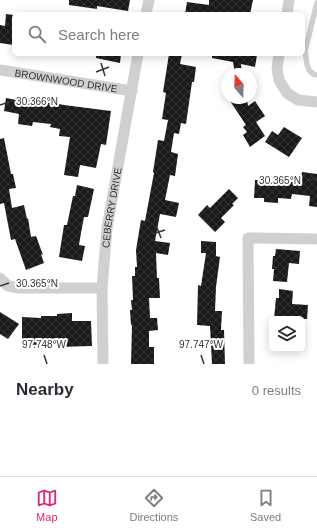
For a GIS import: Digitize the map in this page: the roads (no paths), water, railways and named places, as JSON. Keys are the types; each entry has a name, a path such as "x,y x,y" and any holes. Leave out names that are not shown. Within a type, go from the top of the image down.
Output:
{"street":[{"path":"146,12 149,0"},
{"path":"287,12 289,0"},
{"name":"CEBERRY DRIVE","path":"103,364 102,288 107,228 138,56"},
{"path":"280,56 277,69 279,80 287,93 298,100 317,102"},
{"name":"BROWNWOOD DRIVE","path":"0,70 132,91"},
{"path":"249,364 248,238 317,239"},
{"path":"0,278 8,286 19,288 102,288"}],"lane":[{"path":"317,3 305,51 308,70 317,75"}]}
